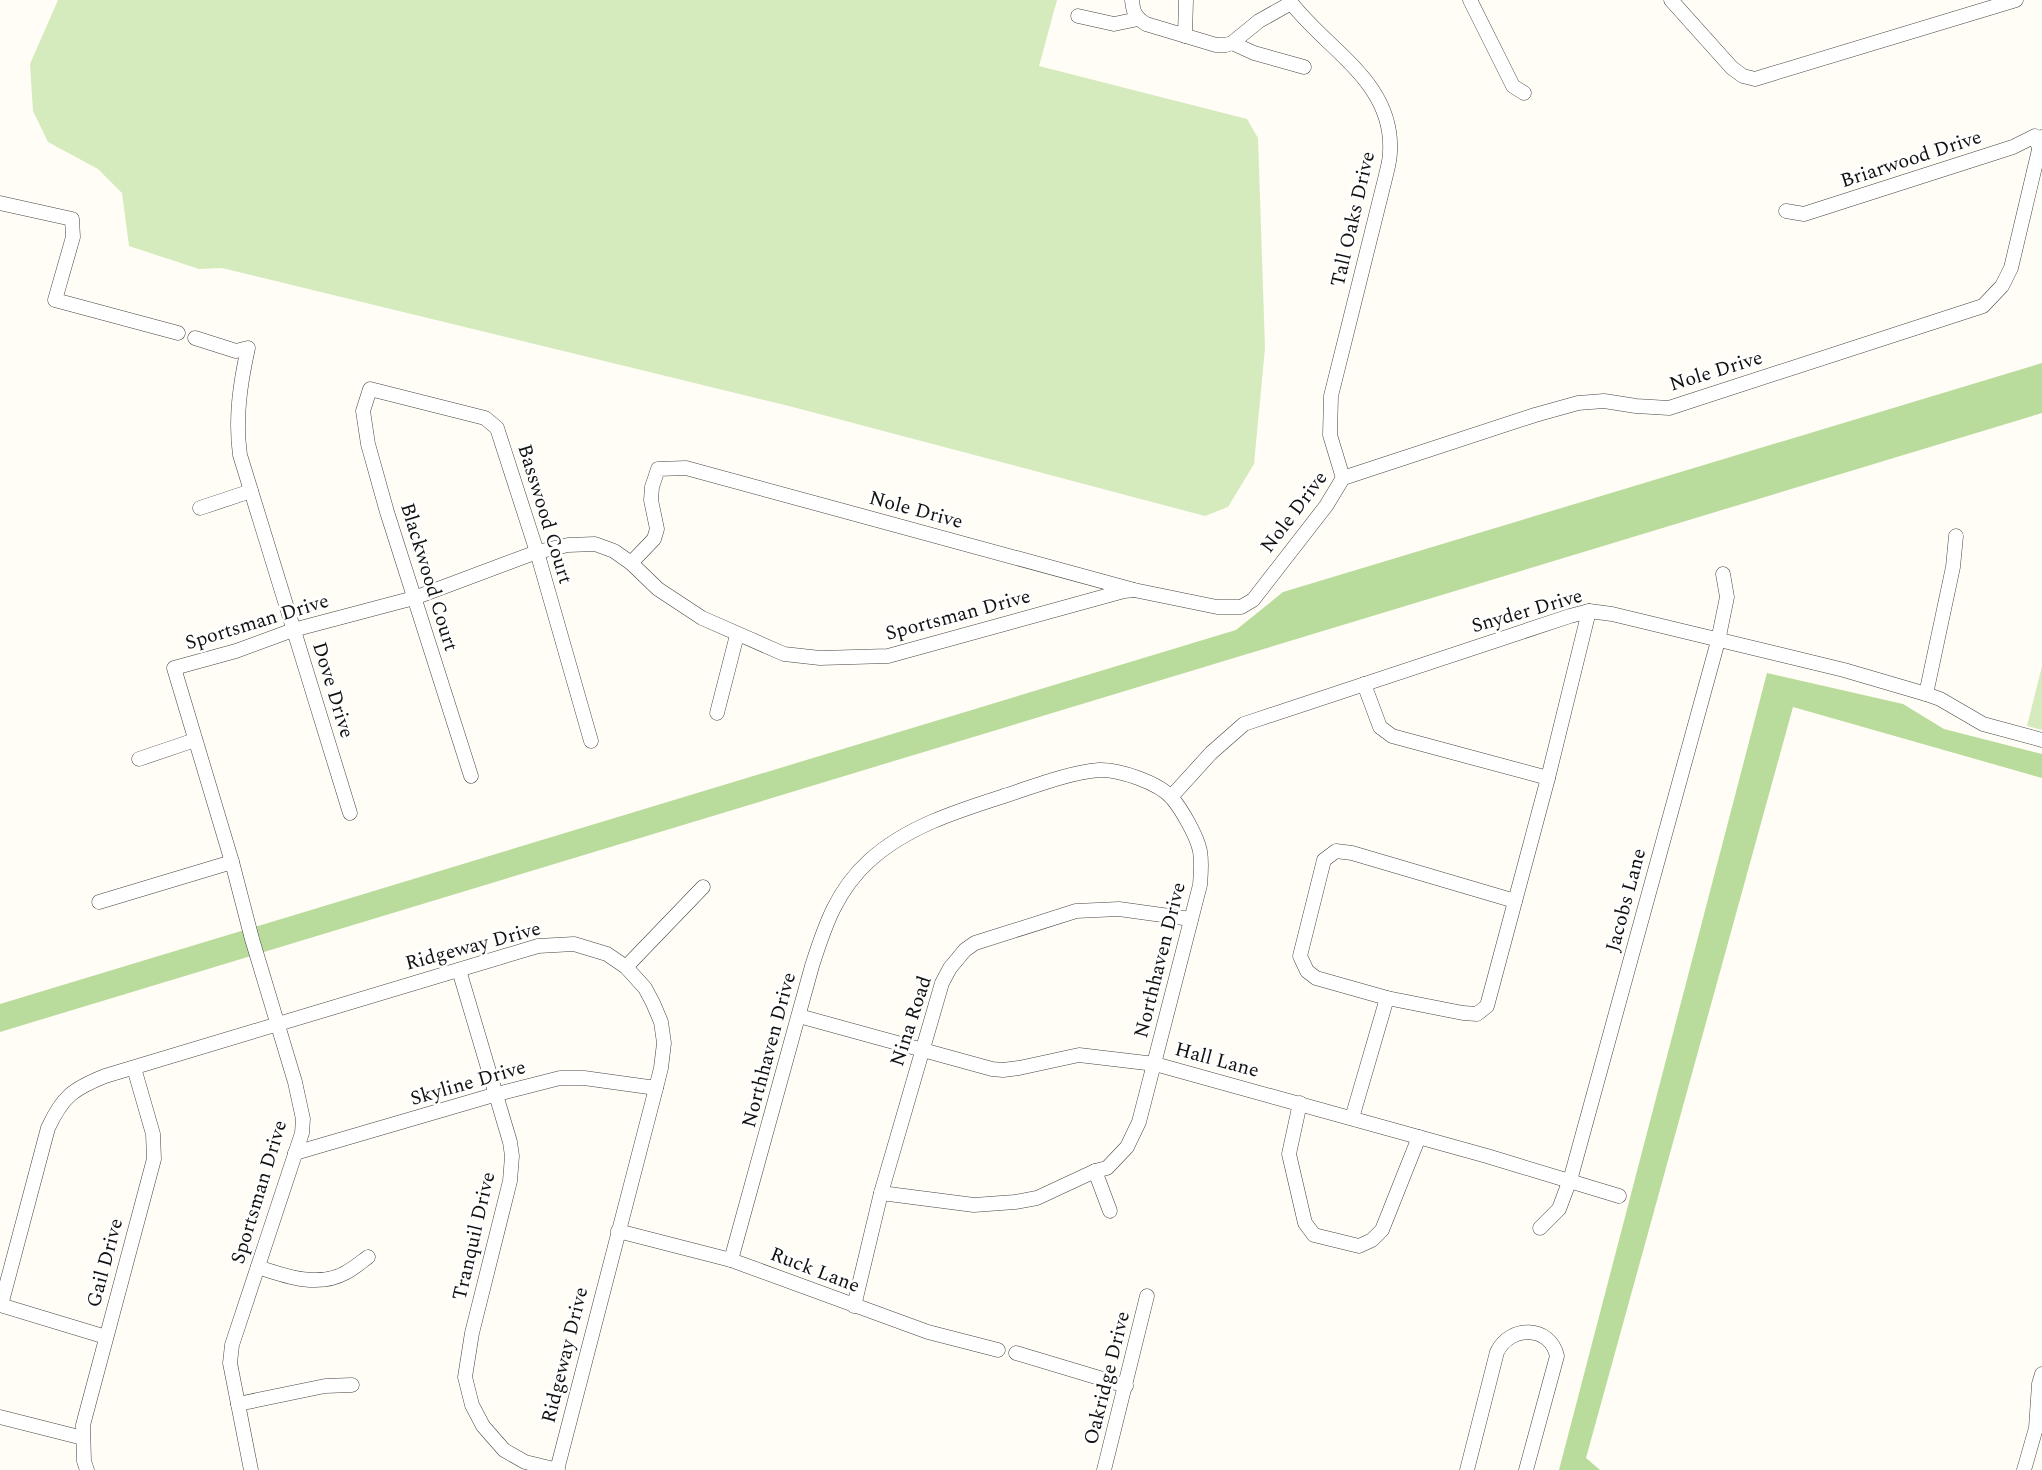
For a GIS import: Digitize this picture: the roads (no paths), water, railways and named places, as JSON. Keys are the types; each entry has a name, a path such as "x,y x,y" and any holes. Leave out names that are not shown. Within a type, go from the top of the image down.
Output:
{"street":[{"path":"1132,0 1134,13 1138,19 1152,26 1216,46 1232,43 1259,21 1290,2"},
{"path":"1185,36 1186,0"},
{"path":"1470,0 1513,86 1524,93"},
{"path":"1672,0 1732,68 1743,76 1755,79 2016,0"},
{"name":"Tall Oaks Drive","path":"1290,2 1302,18 1364,77 1382,105 1390,135 1390,153 1385,179 1331,396 1330,435 1342,478"},
{"path":"1078,16 1114,24 1138,19"},
{"path":"1232,43 1254,53 1304,67"},
{"name":"Briarwood Drive","path":"1786,211 1804,214 2013,147 2035,136 2040,143"},
{"name":"Nole Drive","path":"631,563 654,539 656,534 656,519 651,500 652,487 658,469 686,468 1134,590 1217,607 1241,607 1253,600 1326,506 1342,478 1535,415 1578,403 1604,401 1636,406 1669,408 1983,306 2002,286 2011,268 2040,143"},
{"path":"0,203 72,219 73,237 55,300 178,333"},
{"name":"Dove Drive","path":"195,338 236,351 248,348 238,414 237,434 240,456 350,814"},
{"name":"Basswood Court","path":"370,389 485,418 497,428 537,552 591,741"},
{"name":"Blackwood Court","path":"370,389 364,411 368,444 414,598 471,776"},
{"path":"200,508 251,491"},
{"path":"1926,694 1953,567 1956,536"},
{"name":"Sportsman Drive","path":"251,1470 230,1364 232,1346 302,1133 303,1119 295,1082 174,668 236,651 294,630 414,598 537,552 568,545 595,544 614,551 631,563 658,589 702,618 784,654 820,658 888,656 1124,591 1134,590"},
{"name":"Jacobs Lane","path":"1540,1228 1559,1209 1569,1182 1718,641 1728,597 1722,574"},
{"path":"1515,901 1352,853 1336,851 1324,860 1300,956 1307,971 1316,978 1387,998 1463,1013 1477,1014 1487,1006 1548,778 1590,611"},
{"name":"Snyder Drive","path":"1171,797 1211,753 1244,724 1590,611 1612,614 1844,670 1926,694 1983,724 2042,740"},
{"path":"717,713 737,635"},
{"path":"1364,684 1380,727 1392,736 1548,778"},
{"path":"140,759 196,740"},
{"name":"Northhaven Drive","path":"731,1260 812,966 834,905 868,861 892,843 950,813 1068,775 1101,770 1122,772 1142,778 1171,797 1192,830 1200,850 1200,886 1139,1122 1127,1147 1107,1168 1095,1171 1036,1198 1015,1202 974,1205 881,1193"},
{"path":"99,902 232,862"},
{"path":"626,967 703,887"},
{"name":"Nina Road","path":"854,1306 881,1193 922,1051 946,975 965,950 975,943 1076,911 1119,909 1191,919"},
{"name":"Ridgeway Drive","path":"0,1305 48,1128 65,1098 84,1084 105,1076 538,946 574,944 607,954 626,967 645,988 660,1022 664,1043 656,1088 557,1470"},
{"name":"Tranquil Drive","path":"459,970 497,1094 512,1156 510,1181 472,1333 466,1377 472,1404 483,1426 504,1450 525,1462 557,1470"},
{"path":"1352,1118 1387,998"},
{"name":"Hall Lane","path":"799,1016 992,1069 1002,1070 1079,1055 1155,1064 1300,1103 1619,1196"},
{"name":"Gail Drive","path":"87,1470 84,1461 83,1425 154,1159 153,1134 134,1068"},
{"name":"Skyline Drive","path":"295,1153 497,1094 560,1078 584,1078 656,1088"},
{"path":"1300,1103 1289,1154 1305,1223 1314,1235 1359,1246 1377,1235 1382,1230 1419,1137"},
{"path":"1095,1171 1110,1211"},
{"name":"Ruck Lane","path":"618,1231 731,1260 928,1332 998,1350"},
{"path":"258,1267 302,1280 329,1280 345,1274 368,1258"},
{"name":"Oakridge Drive","path":"1104,1470 1147,1296"},
{"path":"0,1305 106,1338"},
{"path":"1467,1470 1497,1352 1506,1340 1514,1336 1531,1333 1546,1337 1552,1342 1558,1356 1526,1470"},
{"path":"1016,1353 1126,1386"},
{"path":"2024,1470 2036,1428 2039,1384 2042,1374"},
{"path":"238,1404 325,1386 352,1385"},
{"path":"0,1417 83,1438"}]}
